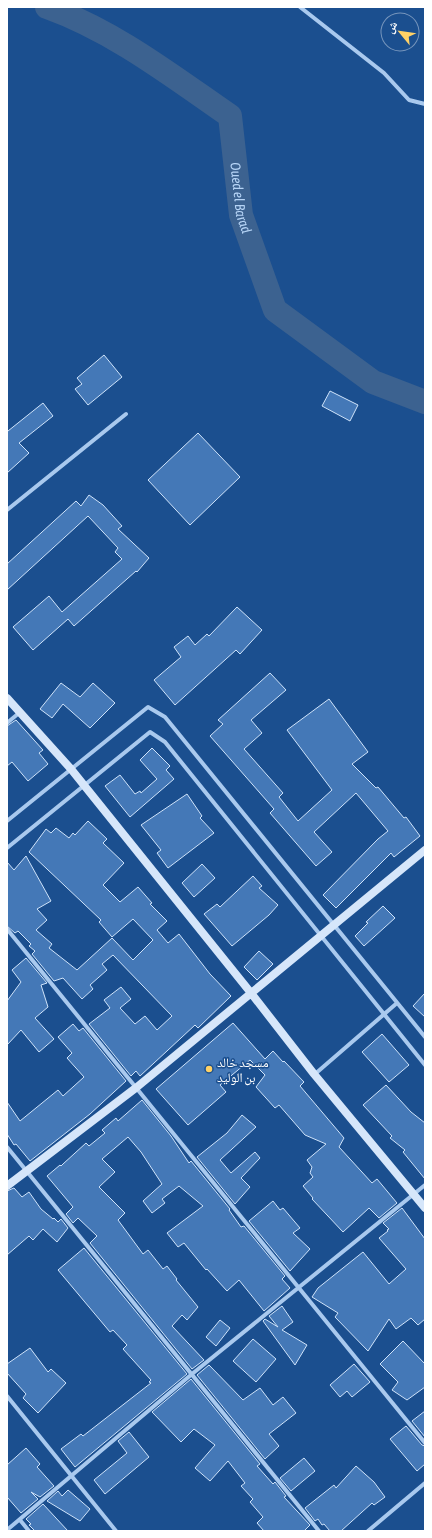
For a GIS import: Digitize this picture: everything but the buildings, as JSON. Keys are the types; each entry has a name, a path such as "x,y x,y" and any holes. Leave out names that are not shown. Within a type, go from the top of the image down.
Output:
{"street":[{"path":"300,7 384,73 409,100 425,104"},
{"path":"7,510 126,414"},
{"path":"7,698 71,770 251,993 314,1074 425,1208"},
{"path":"7,821 148,707 165,717 425,1037"},
{"path":"7,723 19,713"},
{"path":"7,848 150,732 165,742 425,1065"},
{"path":"7,1186 137,1087 425,850"},
{"path":"7,928 425,1443"},
{"path":"314,1074 397,1003"},
{"path":"7,1147 319,1531"},
{"path":"7,1530 192,1374 425,1185"},
{"path":"7,1396 116,1531"},
{"path":"368,1531 425,1483"},
{"path":"20,1520 29,1531"}],"waterway":[{"name":"Oued el Barad","path":"47,7 72,17 119,41 230,116 241,215 275,310 373,382 425,402"}],"place":[{"name":"مسجد خالد بن الوليد","path":"209,1069"}]}
